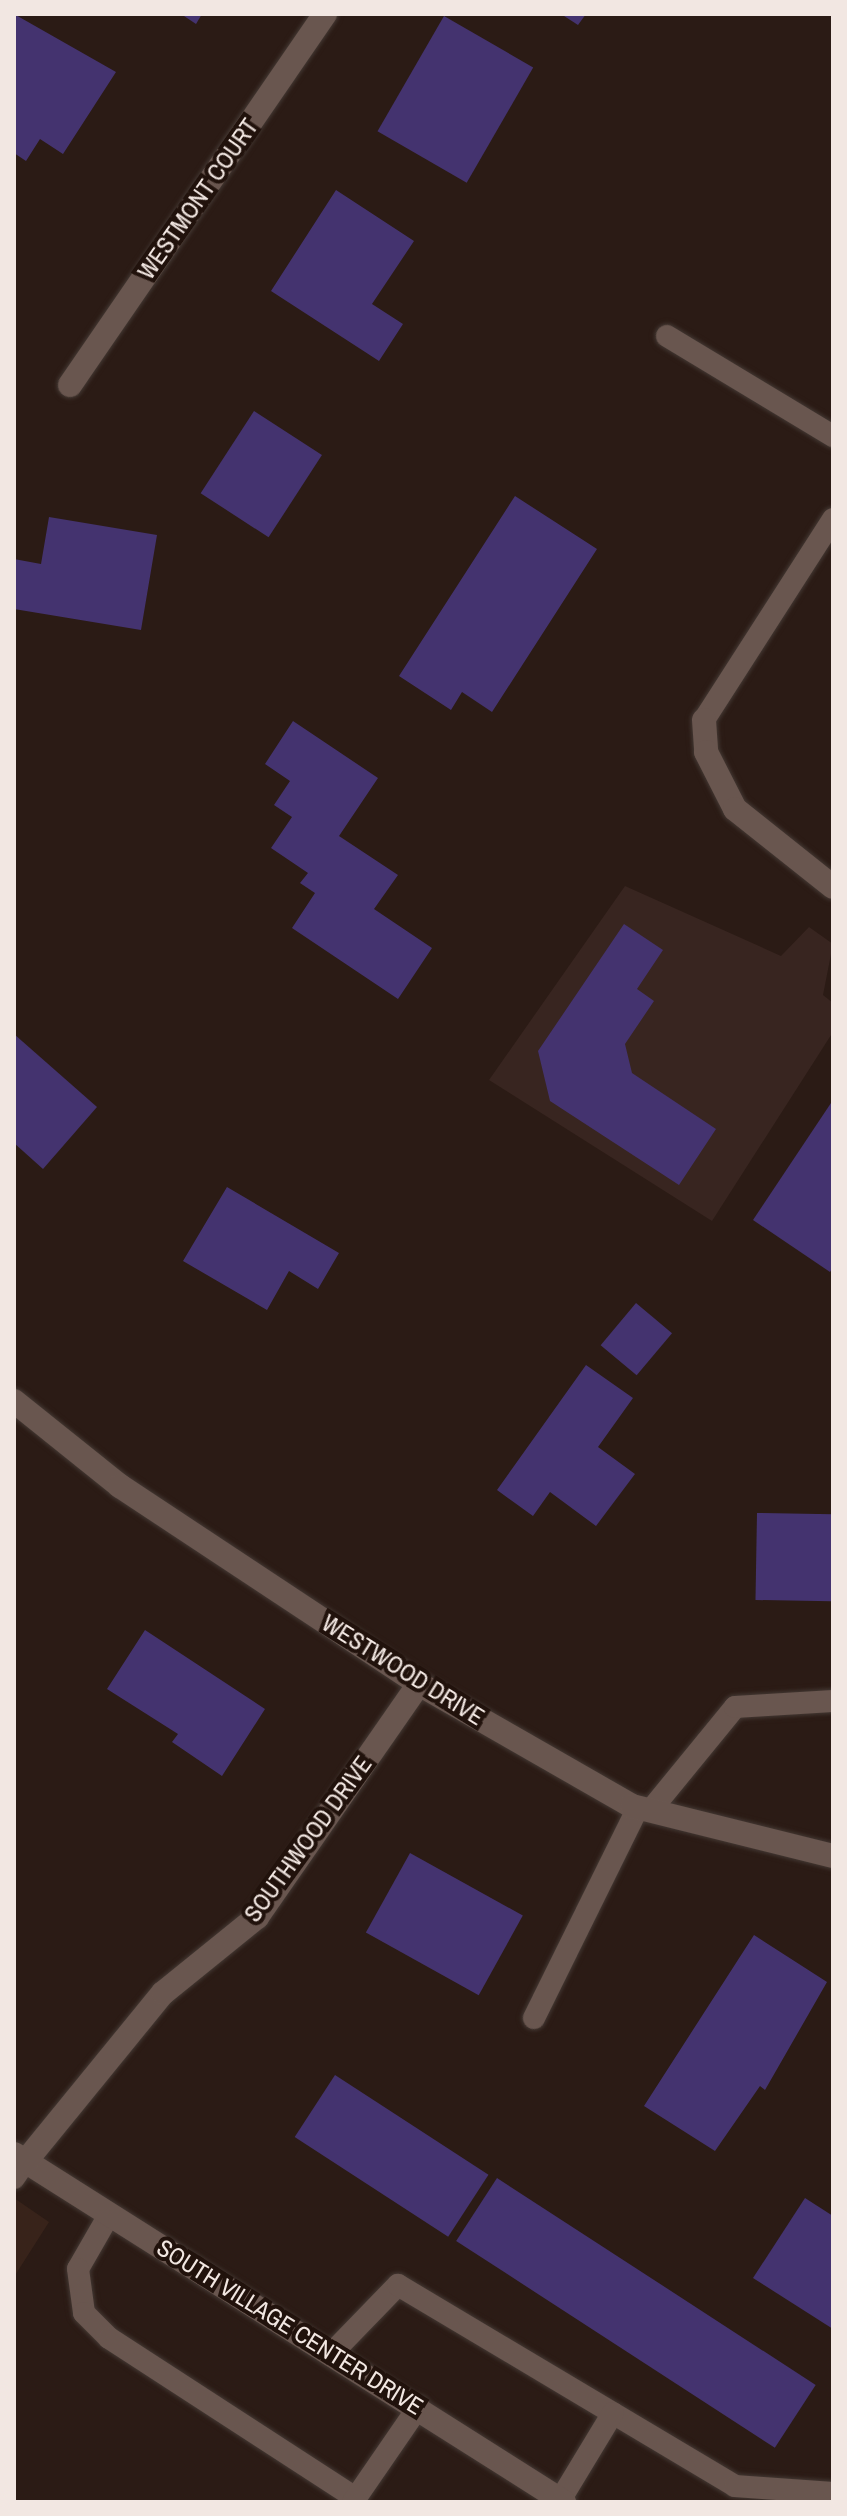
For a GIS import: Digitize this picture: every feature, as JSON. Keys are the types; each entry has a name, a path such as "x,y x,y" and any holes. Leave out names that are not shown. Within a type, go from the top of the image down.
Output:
{"street":[{"name":"WESTMONT COURT","path":"70,385 325,14"},
{"path":"704,720 706,752 735,809 833,887"},
{"name":"WESTWOOD DRIVE","path":"14,1401 120,1486 419,1684 644,1810 833,1856"},
{"name":"SOUTHWOOD DRIVE","path":"18,2165 163,1993 257,1917 419,1684"},
{"name":"SOUTH VILLAGE CENTER DRIVE","path":"18,2165 109,2215 419,2406 561,2501"}],"lane":[{"path":"667,336 833,436"},
{"path":"704,720 833,519"},
{"path":"534,2018 644,1810 735,1707 833,1701"},
{"path":"109,2215 78,2269 84,2313 109,2338 354,2500 419,2406"},
{"path":"332,2353 398,2285 735,2486 833,2493"},
{"path":"561,2501 613,2413"}],"shaded area":[{"path":"625,886 781,956 809,927 833,944 823,995 833,1003 833,1032 712,1221 489,1080"},
{"path":"14,2198 49,2222 14,2277"}],"building":[{"path":"14,14 116,72 63,154 40,139 26,161 14,153"},
{"path":"181,14 202,14 196,24"},
{"path":"561,14 586,14 578,25"},
{"path":"444,16 533,67 467,183 378,131"},
{"path":"336,190 414,241 372,304 403,324 379,361 271,291"},
{"path":"254,411 322,455 269,537 201,493"},
{"path":"515,496 597,549 492,712 462,692 451,710 399,676"},
{"path":"49,517 157,535 141,630 14,609 14,559 41,564"},
{"path":"293,721 378,778 339,836 398,875 374,909 432,948 398,999 292,928 315,893 300,883 308,873 271,848 292,817 274,805 290,781 265,764"},
{"path":"624,924 663,950 637,989 654,1001 625,1044 632,1073 716,1129 679,1185 550,1101 538,1051"},
{"path":"14,1034 97,1107 43,1169 14,1143"},
{"path":"833,1100 833,1267 830,1272 753,1220"},
{"path":"227,1187 339,1253 318,1289 289,1271 267,1310 183,1261"},
{"path":"636,1303 672,1333 637,1375 601,1345"},
{"path":"586,1365 633,1398 598,1447 635,1474 596,1526 550,1492 533,1516 497,1490"},
{"path":"757,1513 833,1514 831,1601 755,1600"},
{"path":"145,1630 265,1709 222,1776 172,1742 178,1734 107,1689"},
{"path":"410,1853 523,1916 479,1995 366,1933"},
{"path":"754,1935 827,1982 765,2090 760,2086 715,2151 644,2106"},
{"path":"335,2075 488,2175 448,2237 295,2137"},
{"path":"497,2178 816,2385 775,2448 456,2241"},
{"path":"805,2198 833,2216 833,2329 753,2278"}]}
